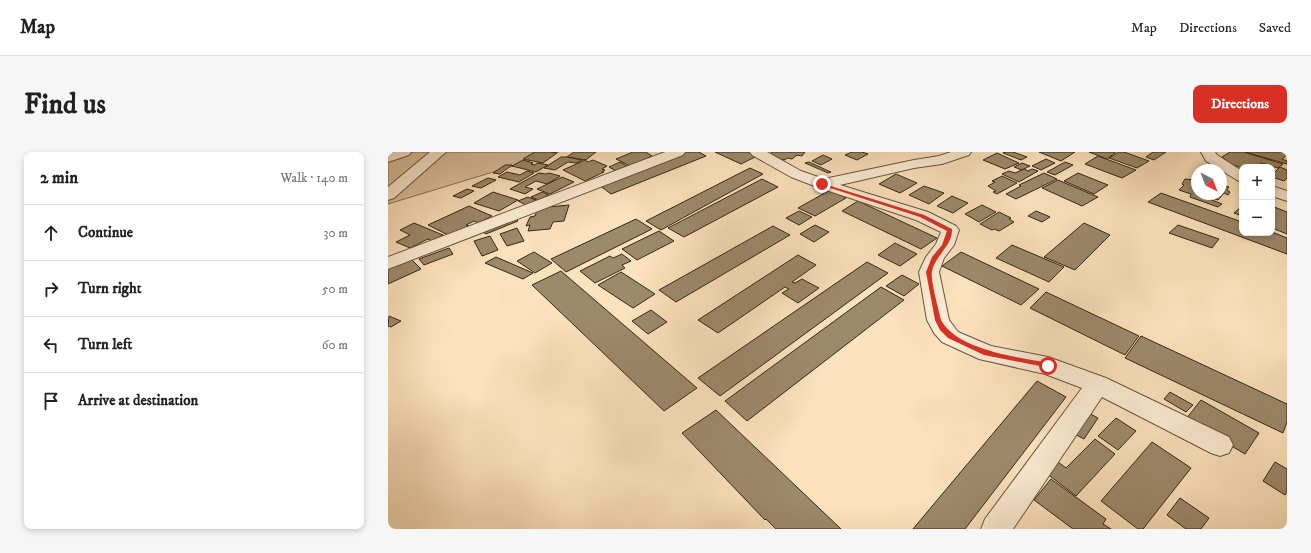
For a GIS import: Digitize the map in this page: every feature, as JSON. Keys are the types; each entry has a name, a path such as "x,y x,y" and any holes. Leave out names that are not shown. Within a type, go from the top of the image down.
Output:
{"street":[{"path":"388,158 404,152"},
{"path":"388,195 439,152"},
{"path":"388,263 678,152"},
{"path":"757,152 796,174 822,184 922,216 950,230 945,245 935,257 929,272 938,320 942,328 950,337 987,353 1048,366 1098,384 1220,445"},
{"path":"822,184 914,164 942,160 964,152"},
{"path":"1208,152 1211,158 1239,175"},
{"path":"1275,191 1287,196"},
{"path":"996,529 1098,384"}],"shaded area":[{"path":"388,152 559,152 388,204"}],"building":[{"path":"535,152 557,153 543,163 523,159"},
{"path":"574,152 596,152 586,160 567,157"},
{"path":"633,152 646,152 652,156 630,166 616,159"},
{"path":"686,152 699,152 706,156 611,194 599,185"},
{"path":"715,152 748,152 757,156 741,164"},
{"path":"772,152 805,152 802,156 797,155 792,159 787,158 785,160 773,158 775,156 769,155"},
{"path":"852,152 862,152 868,154 857,160 845,155"},
{"path":"1013,152 1027,157 1021,160 1003,153"},
{"path":"1039,152 1075,152 1061,161"},
{"path":"1089,152 1116,152 1107,159"},
{"path":"1119,152 1124,152 1149,161 1137,168 1109,158"},
{"path":"1153,152 1166,152 1154,160 1146,157"},
{"path":"1230,152 1244,152 1283,164 1278,168 1275,167 1275,164 1261,163 1239,164 1239,167 1226,162 1227,161 1222,157"},
{"path":"1245,152 1287,152 1287,155 1282,159 1287,161 1287,164"},
{"path":"997,153 1019,163 1005,169 983,160"},
{"path":"823,155 832,159 821,165 812,161"},
{"path":"1098,156 1136,170 1122,178 1085,164"},
{"path":"561,157 582,160 576,163 568,162 555,170 544,168"},
{"path":"1046,159 1055,163 1041,170 1032,166"},
{"path":"523,160 533,163 531,164 534,165 538,163 548,165 536,172 512,166"},
{"path":"585,160 588,162 593,160 607,166 602,169 605,170 602,172 604,172 585,181 563,170"},
{"path":"620,162 628,167 616,171 609,167"},
{"path":"809,162 831,172 828,173 805,163"},
{"path":"1065,162 1073,165 1055,175 1047,172"},
{"path":"1022,163 1030,166 1022,170 1014,167"},
{"path":"505,165 512,165 500,174 493,173"},
{"path":"1280,167 1287,170 1287,178 1284,181 1275,178 1275,172"},
{"path":"750,168 763,174 661,230 646,221"},
{"path":"1024,169 1028,171 1032,169 1038,171 1019,182 1002,174 1009,171 1015,173"},
{"path":"527,171 534,173 519,182 498,177 507,172 520,175"},
{"path":"539,173 549,173 560,176 547,184 536,181 525,187 533,189 525,194 510,189"},
{"path":"1044,173 1057,179 1016,199 1006,194 1021,186 1019,185"},
{"path":"1078,173 1108,185 1094,194 1064,181"},
{"path":"896,174 917,183 900,193 879,184"},
{"path":"1002,176 1017,183 997,194 993,192 996,191 988,186 995,182 992,181"},
{"path":"562,177 574,182 550,194 537,189"},
{"path":"488,178 496,180 481,188 472,186"},
{"path":"762,179 778,187 684,237 668,228"},
{"path":"1185,179 1191,180 1191,194 1179,190 1184,185 1182,184"},
{"path":"1058,180 1098,197 1082,206 1042,188"},
{"path":"924,186 944,193 929,204 909,195"},
{"path":"467,189 474,191 461,198 453,196"},
{"path":"830,190 846,198 815,216 798,208"},
{"path":"493,192 518,200 499,211 474,203"},
{"path":"542,192 549,195 539,200 531,197"},
{"path":"1161,193 1239,221 1239,236 1275,236 1275,233 1287,238 1287,254 1148,202"},
{"path":"952,196 968,203 953,213 937,206"},
{"path":"528,197 536,200 526,205 518,201"},
{"path":"1198,200 1212,200 1222,204 1218,207"},
{"path":"858,201 937,238 921,249 842,211"},
{"path":"569,205 564,221 553,222 550,229 528,231 530,225 526,226 530,217 535,216 538,208"},
{"path":"982,205 996,212 979,222 965,214"},
{"path":"469,206 492,216 478,223 474,221 466,225 469,226 450,236 428,225"},
{"path":"1275,207 1287,212 1287,234 1275,229"},
{"path":"1239,209 1239,215 1234,213"},
{"path":"799,211 812,217 799,225 786,218"},
{"path":"1036,211 1050,217 1042,222 1028,216"},
{"path":"999,212 1011,218 1009,219 1014,222 999,231 994,229 992,230 980,224"},
{"path":"516,219 518,221 486,234 483,232"},
{"path":"636,219 652,229 566,272 551,259"},
{"path":"414,223 443,235 432,241 428,239 410,248 396,242 410,235 400,230"},
{"path":"1084,223 1110,235 1075,270 1044,257"},
{"path":"815,225 829,232 814,242 800,234"},
{"path":"1178,225 1219,239 1212,248 1169,233"},
{"path":"773,226 790,235 676,302 659,290"},
{"path":"517,228 524,241 507,246 500,234"},
{"path":"659,231 674,241 637,260 622,249"},
{"path":"490,236 498,250 482,256 474,241"},
{"path":"895,243 917,254 900,266 878,255"},
{"path":"1012,245 1064,267 1049,282 996,258"},
{"path":"449,248 453,254 424,265 419,259"},
{"path":"534,252 552,263 535,273 517,261"},
{"path":"961,252 1039,289 1021,305 942,266"},
{"path":"622,254 631,261 622,265 625,268 595,283 580,271 610,256 613,258"},
{"path":"798,255 816,265 792,282 795,283 802,279 819,288 798,303 782,293 789,289 785,287 718,333 698,320"},
{"path":"408,256 421,269 388,284 388,265"},
{"path":"496,257 533,273 523,279 485,263"},
{"path":"867,262 888,273 720,396 698,378"},
{"path":"561,271 697,388 664,411 532,285"},
{"path":"621,272 655,294 633,308 598,285"},
{"path":"902,275 919,284 904,296 886,286"},
{"path":"881,287 904,300 747,421 725,401"},
{"path":"1046,292 1139,336 1125,355 1030,308"},
{"path":"651,310 667,322 648,334 632,321"},
{"path":"389,316 401,321 391,327 388,326"},
{"path":"1141,336 1287,404 1287,422 1283,433 1125,358"},
{"path":"1037,381 1066,397 965,529 913,529"},
{"path":"1170,392 1193,405 1186,412 1164,399"},
{"path":"1201,400 1259,433 1245,454 1186,419"},
{"path":"716,410 841,529 776,529 766,519 765,520 682,433"},
{"path":"1085,411 1098,418 1084,439 1071,432"},
{"path":"1116,418 1136,431 1118,450 1098,436"},
{"path":"1095,439 1115,454 1076,496 1046,473 1058,462 1066,468"},
{"path":"1152,442 1191,468 1143,529 1138,529 1101,501"},
{"path":"1275,462 1287,469 1287,491 1285,495 1263,481"},
{"path":"1051,479 1106,519 1103,524 1111,529 1073,529 1034,500"},
{"path":"1180,498 1209,518 1201,529 1186,529 1167,515"}],"route":[{"path":"822,184 922,216 950,230 945,245 935,257 929,272 938,320 942,328 950,337 987,353 1048,366"}]}
